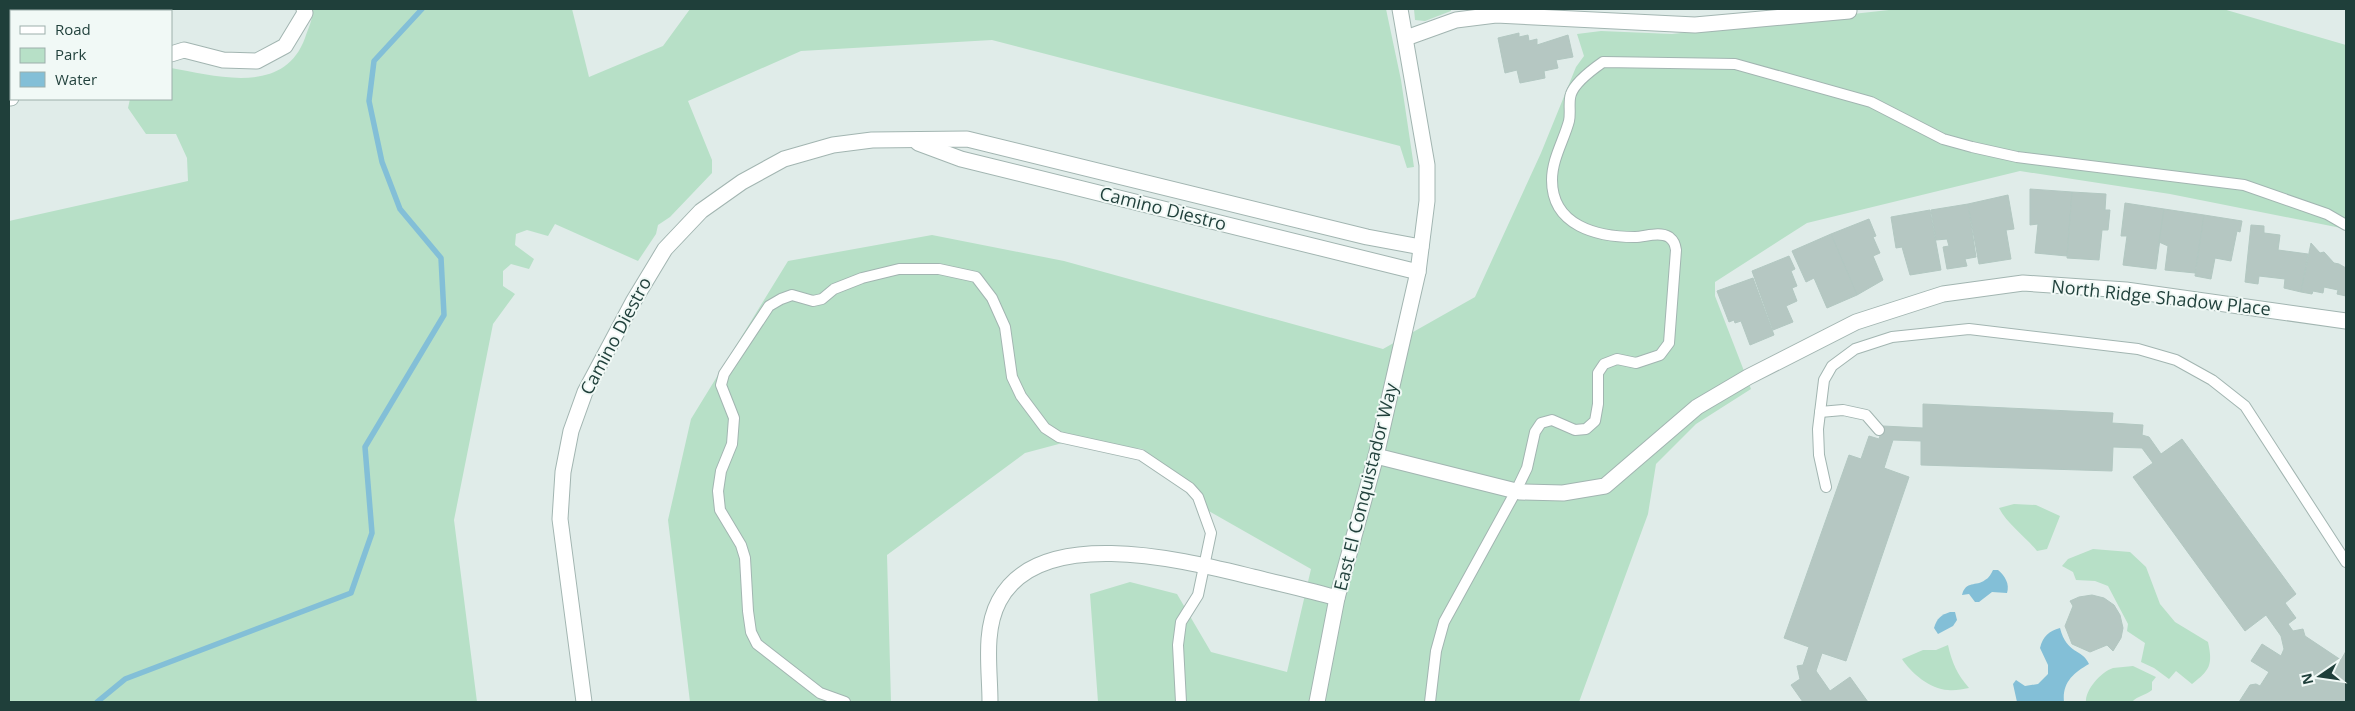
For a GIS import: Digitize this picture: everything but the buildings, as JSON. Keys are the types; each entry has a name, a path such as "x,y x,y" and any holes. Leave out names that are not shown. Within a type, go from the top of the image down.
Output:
{"street":[{"path":"172,54 184,50 223,60 257,61 284,46 305,13 304,9"},
{"name":"East El Conquistador Way","path":"1317,702 1337,598 1376,456 1418,272 1427,201 1427,165 1400,9"},
{"path":"1406,38 1456,20 1496,14 1696,25 1849,11"},
{"name":"Camino Diestro","path":"584,702 560,519 563,472 571,431 586,392 645,281 665,249 701,211 742,182 784,159 833,146 872,140 966,139 1331,229 1421,247"},
{"name":"Camino Diestro","path":"910,140 961,159 1418,272"},
{"name":"North Ridge Shadow Place","path":"1376,456 1516,491 1563,493 1606,486 1697,407 1748,377 1856,322 1943,294 2023,283 2126,290 2346,321"},
{"path":"990,702 989,642 994,615 1006,591 1024,573 1036,566 1064,558 1111,554 1151,556 1206,565 1337,598"}],"lane":[{"path":"1430,702 1436,651 1444,622 1516,491 1526,468 1534,432 1541,423 1552,420 1575,430 1586,429 1595,421 1598,404 1598,373 1604,364 1618,359 1636,362 1660,355 1669,343 1676,250 1674,243 1668,236 1657,234 1636,237 1597,234 1572,223 1558,204 1552,180 1557,155 1569,120 1571,93 1593,68 1603,62 1734,64 1871,102 1943,138 1972,147 2017,157 2244,185 2327,214 2346,225"},
{"path":"845,702 820,692 757,644 751,632 745,558 741,545 720,510 718,491 721,471 732,444 734,418 721,385 724,374 769,306 781,299 792,295 813,301 822,299 834,289 862,278 899,270 939,269 976,277 992,298 1005,328 1012,377 1021,396 1045,428 1059,437 1141,455 1190,488 1198,497 1211,533 1206,565 1198,595 1181,622 1178,646 1181,702"},
{"path":"1826,487 1819,455 1818,429 1824,380 1832,366 1855,349 1892,337 1969,329 2138,348 2176,360 2212,380 2244,406 2346,562"},
{"path":"1820,412 1842,410 1866,415 1879,430"}],"green space":[{"path":"313,9 572,9 589,77 663,46 690,9 1386,9 1401,80 1414,167 1407,168 1400,146 992,40 801,51 688,101 712,160 712,173 670,217 658,225 656,234 638,261 555,224 548,236 527,230 516,234 515,245 534,259 529,269 511,264 503,271 503,286 515,294 493,324 454,520 477,702 9,702 9,221 188,181 187,158 176,134 146,134 128,108 130,100 172,100 172,68 208,75 247,78 265,75 282,68 295,56 305,38"},
{"path":"1414,9 1451,9 1451,11 1425,21 1415,20"},
{"path":"1898,9 2223,9 2346,45 2346,229 2170,194 2020,171 1807,223 1715,282 1715,296 1751,389 1696,424 1656,464 1648,514 1579,702 1098,702 1090,594 1130,582 1177,594 1211,652 1287,672 1311,569 1207,510 1143,449 1070,441 1025,453 887,555 891,702 690,702 668,520 691,419 788,261 932,235 1064,261 1383,349 1475,297 1541,153 1576,67 1584,56 1577,34 1601,31 1672,34"},
{"path":"2014,504 2036,505 2060,516 2047,549 2037,551 2007,520 1999,508"},
{"path":"2093,549 2130,552 2146,567 2160,604 2175,622 2208,642 2209,666 2203,675 2192,684 2176,671 2169,679 2154,668 2141,662 2145,643 2127,631 2128,624 2108,586 2095,581 2076,580 2073,572 2062,566 2068,559"},
{"path":"1948,645 1955,668 1969,688 1951,690 1934,687 1910,670 1902,659 1923,650 1936,650"},
{"path":"2133,666 2156,677 2152,682 2152,690 2132,702 2086,702 2086,697 2091,687 2104,673 2113,668"}],"water":[{"path":"1993,570 1998,570 2005,578 2008,586 2007,593 1992,592 1979,602 1975,602 1969,594 1962,595 1966,587 1982,582 1990,576"},
{"path":"1950,612 1955,612 1957,620 1953,626 1938,634 1934,628 1936,622"},
{"path":"2060,628 2066,643 2082,655 2089,664 2070,679 2065,689 2064,702 2017,702 2013,684 2016,680 2025,686 2038,684 2048,674 2048,665 2040,648 2047,635"}],"waterway":[{"path":"97,702 125,679 351,593 372,533 365,447 444,315 441,258 400,209 382,162 369,101 374,61 422,9"}]}
